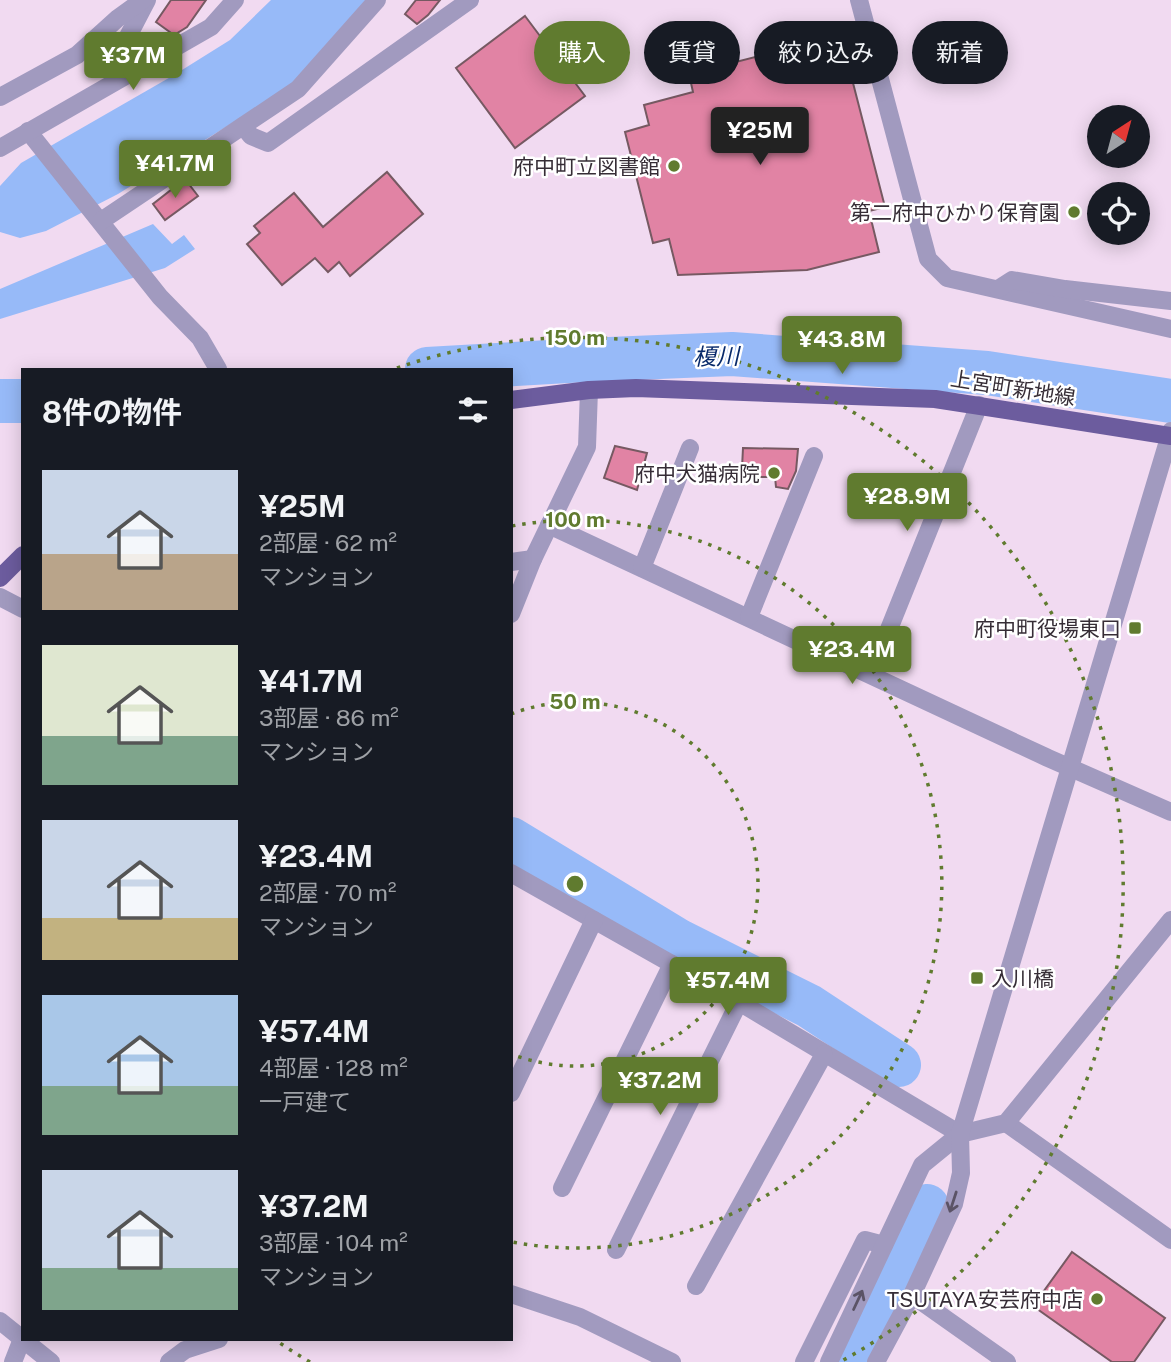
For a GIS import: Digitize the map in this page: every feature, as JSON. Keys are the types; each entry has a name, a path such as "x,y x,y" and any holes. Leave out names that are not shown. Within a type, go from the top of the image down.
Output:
{"main road":[{"name":"上宮町新地線","path":"513,400 589,390 636,388 935,398 1171,434"},
{"path":"1,578 21,557"}],"street":[{"path":"118,78 123,46 145,0"},
{"path":"0,97 77,55 118,18 145,0"},
{"path":"0,148 34,138 118,78 211,27 236,0"},
{"path":"98,216 298,89 376,0"},
{"path":"243,126 251,136 268,143 470,0"},
{"path":"859,0 928,259 947,278 1171,329"},
{"path":"34,138 160,297 200,338 217,368"},
{"path":"998,289 1012,280 1171,301"},
{"path":"513,609 533,559 587,447 589,390"},
{"path":"871,674 979,405"},
{"path":"876,1362 912,1295 954,1204 961,1173 960,1134 1171,434"},
{"path":"642,568 690,449"},
{"path":"749,617 814,456"},
{"path":"549,525 1070,768 1171,812"},
{"path":"513,562 533,559"},
{"path":"0,597 21,608"},
{"path":"513,874 739,1002 960,1134"},
{"path":"513,1089 594,920"},
{"path":"829,1362 922,1166 960,1134 1006,1123 1171,920"},
{"path":"562,1188 672,964"},
{"path":"615,1250 739,1002"},
{"path":"696,1286 824,1054"},
{"path":"1006,1123 1171,1240"},
{"path":"804,1362 865,1240 884,1245"},
{"path":"513,1295 580,1317 672,1362"},
{"path":"912,1295 1007,1362"},
{"path":"0,1321 21,1338"},
{"path":"13,1362 21,1341"},
{"path":"25,1341 51,1362"},
{"path":"169,1362 185,1350 213,1341"}],"water":[{"path":"271,0 367,0 290,87 118,194 46,231 20,238 0,232 0,186 21,163 230,40"},
{"path":"153,224 172,244 184,235 195,249 165,268 0,319 0,289"}],"building":[{"path":"171,0 206,0 187,27 174,35 156,22"},
{"path":"416,0 440,0 417,24 405,14"},
{"path":"525,16 534,28 534,84 576,84 585,96 515,148 456,68"},
{"path":"754,57 754,84 853,84 885,207 869,211 879,252 807,270 678,275 669,239 653,243 625,132 649,125 644,105 693,92 691,84 740,84 740,61"},
{"path":"387,172 423,214 350,276 339,262 328,272 315,258 282,285 247,244 260,233 254,226 294,193 323,227"},
{"path":"185,179 198,196 165,220 153,204"},
{"path":"615,446 647,453 637,490 604,478"},
{"name":"府中犬猫病院","path":"743,448 798,449 796,471 788,489 776,487 775,477 754,477 753,468 742,468"},
{"path":"1072,1252 1165,1318 1134,1362 1112,1362 1033,1306"}],"waterway":[{"name":"榎川","path":"445,368 732,354 987,373 1171,401"},
{"name":"榎川","path":"0,401 21,401"},
{"path":"513,840 679,941 809,1006 899,1065"},
{"path":"853,1362 916,1238 927,1206"}],"place":[{"name":"府中町立図書館","path":"674,166"},
{"name":"第二府中ひかり保育園","path":"1074,212"},
{"name":"府中犬猫病院","path":"774,473"},
{"name":"府中町役場東口","path":"1135,628"},
{"name":"入川橋","path":"977,978"},
{"name":"TSUTAYA安芸府中店","path":"1097,1299"}]}
